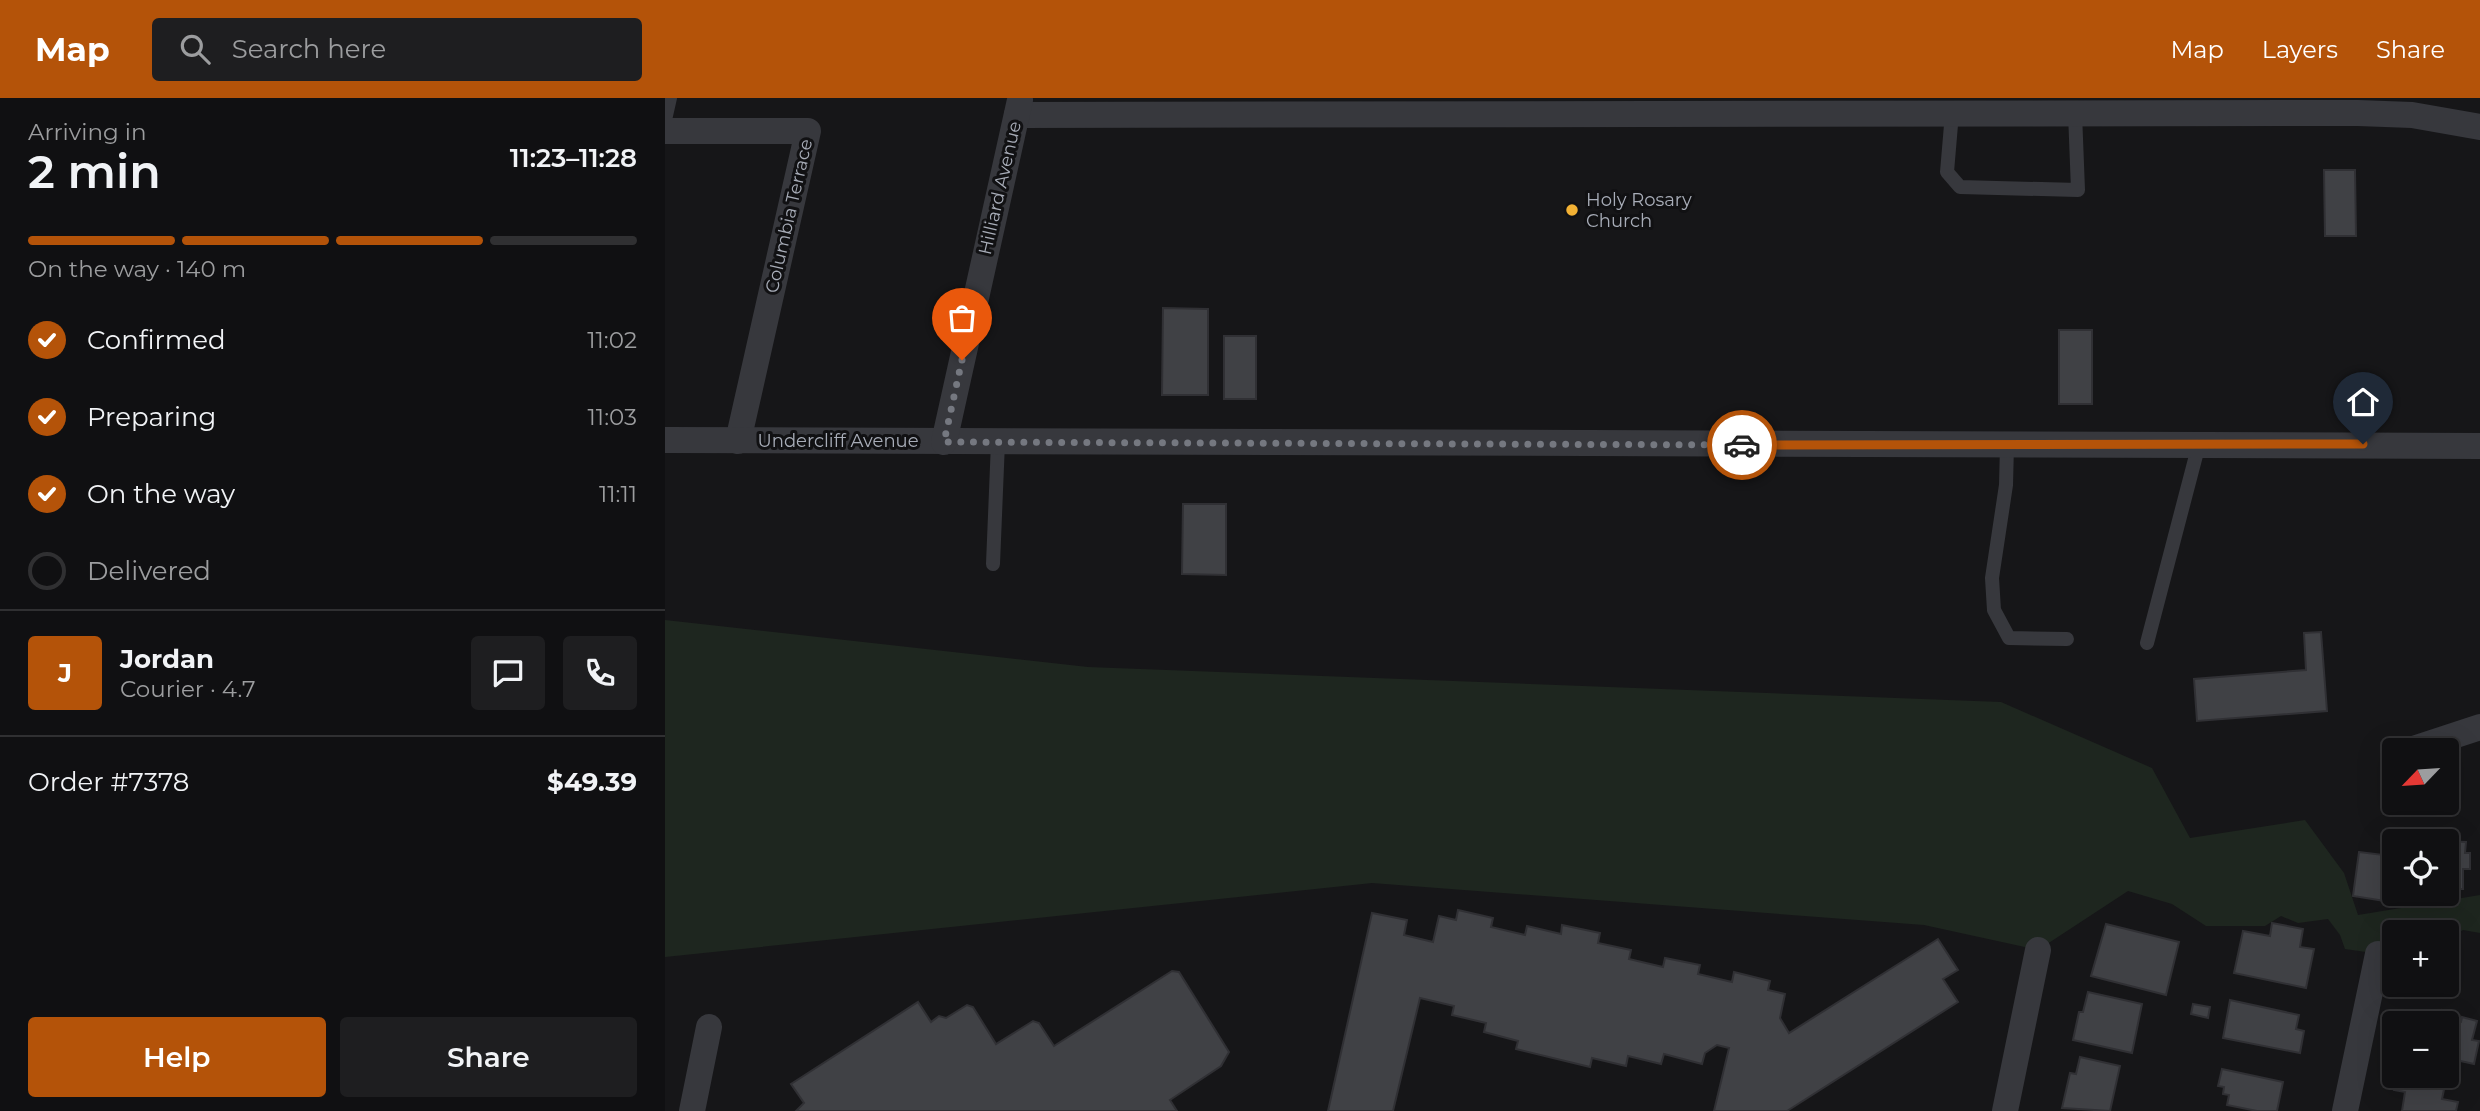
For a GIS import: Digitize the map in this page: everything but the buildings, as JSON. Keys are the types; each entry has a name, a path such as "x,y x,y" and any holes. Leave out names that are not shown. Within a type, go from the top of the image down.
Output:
{"street":[{"path":"1018,106 2075,113 2327,106 2412,115 2480,127"},
{"name":"Hilliard Avenue","path":"944,442 1018,106"},
{"name":"Columbia Terrace","path":"665,131 808,131 738,441"},
{"name":"Undercliff Avenue","path":"665,440 2480,446"},
{"path":"2447,738 2480,727"},
{"path":"2005,1111 2038,950"},
{"path":"2344,1111 2378,954"},
{"path":"692,1111 709,1027"}],"lane":[{"path":"665,120 670,98"},
{"path":"1952,113 1947,172 1960,187 2078,190 2075,113"},
{"path":"993,564 998,442"},
{"path":"2007,444 2005,485 1992,578 1994,610 2009,638 2067,639"},
{"path":"2147,643 2199,444"}],"shaded area":[{"path":"665,620 1088,667 2001,702 2152,768 2190,838 2305,820 2344,873 2358,915 2413,906 2459,906 2459,898 2480,895 2480,933 2463,930 2459,932 2459,920 2382,920 2382,954 2345,949 2340,935 2328,919 2298,923 2281,916 2265,926 2206,926 2172,904 2128,891 2038,950 1924,925 1372,883 665,957"}],"way so far":[{"path":"962,360 944,442 1742,445"}],"place":[{"name":"Holy Rosary Church","path":"1572,210"}],"route":[{"path":"1742,445 2363,444"}]}
